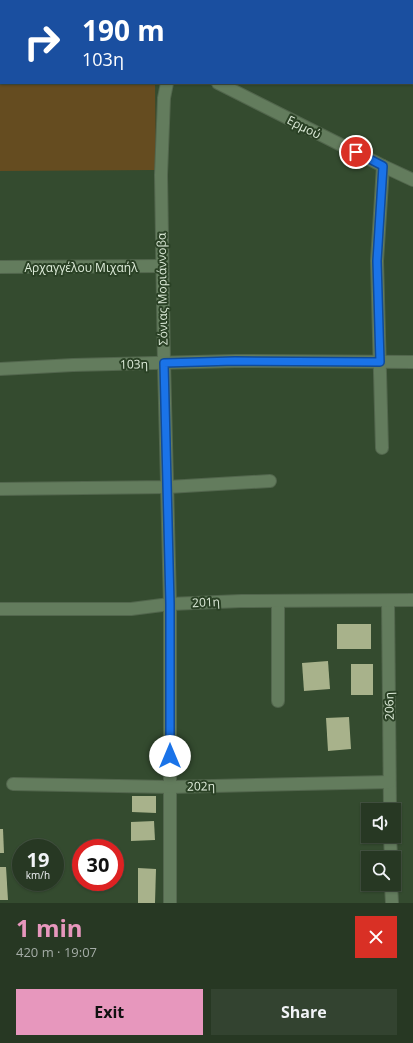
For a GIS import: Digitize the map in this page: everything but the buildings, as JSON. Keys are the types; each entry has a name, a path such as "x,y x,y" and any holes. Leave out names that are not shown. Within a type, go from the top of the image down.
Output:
{"street":[{"name":"Σόνιας Μοριάννοβα","path":"167,84 164,98 161,175 170,604 170,903"},
{"name":"Ερμού","path":"220,84 413,180"},
{"path":"382,448 377,261 383,166"},
{"name":"Αρχαγγέλου Μιχαήλ","path":"0,267 162,266"},
{"name":"103η","path":"0,369 73,365 235,361 413,362"},
{"path":"0,489 168,486 270,481"},
{"name":"201η","path":"0,609 131,609 170,604 241,601 413,600"},
{"path":"278,601 278,701"},
{"name":"206η","path":"388,601 390,803"},
{"name":"202η","path":"12,784 170,787 389,782"},
{"path":"391,891 392,903"}],"shaded area":[{"path":"0,84 155,84 156,170 0,171"}],"route":[{"path":"170,756 170,604 164,363 235,361 380,362 377,261 383,166 356,152"}]}
